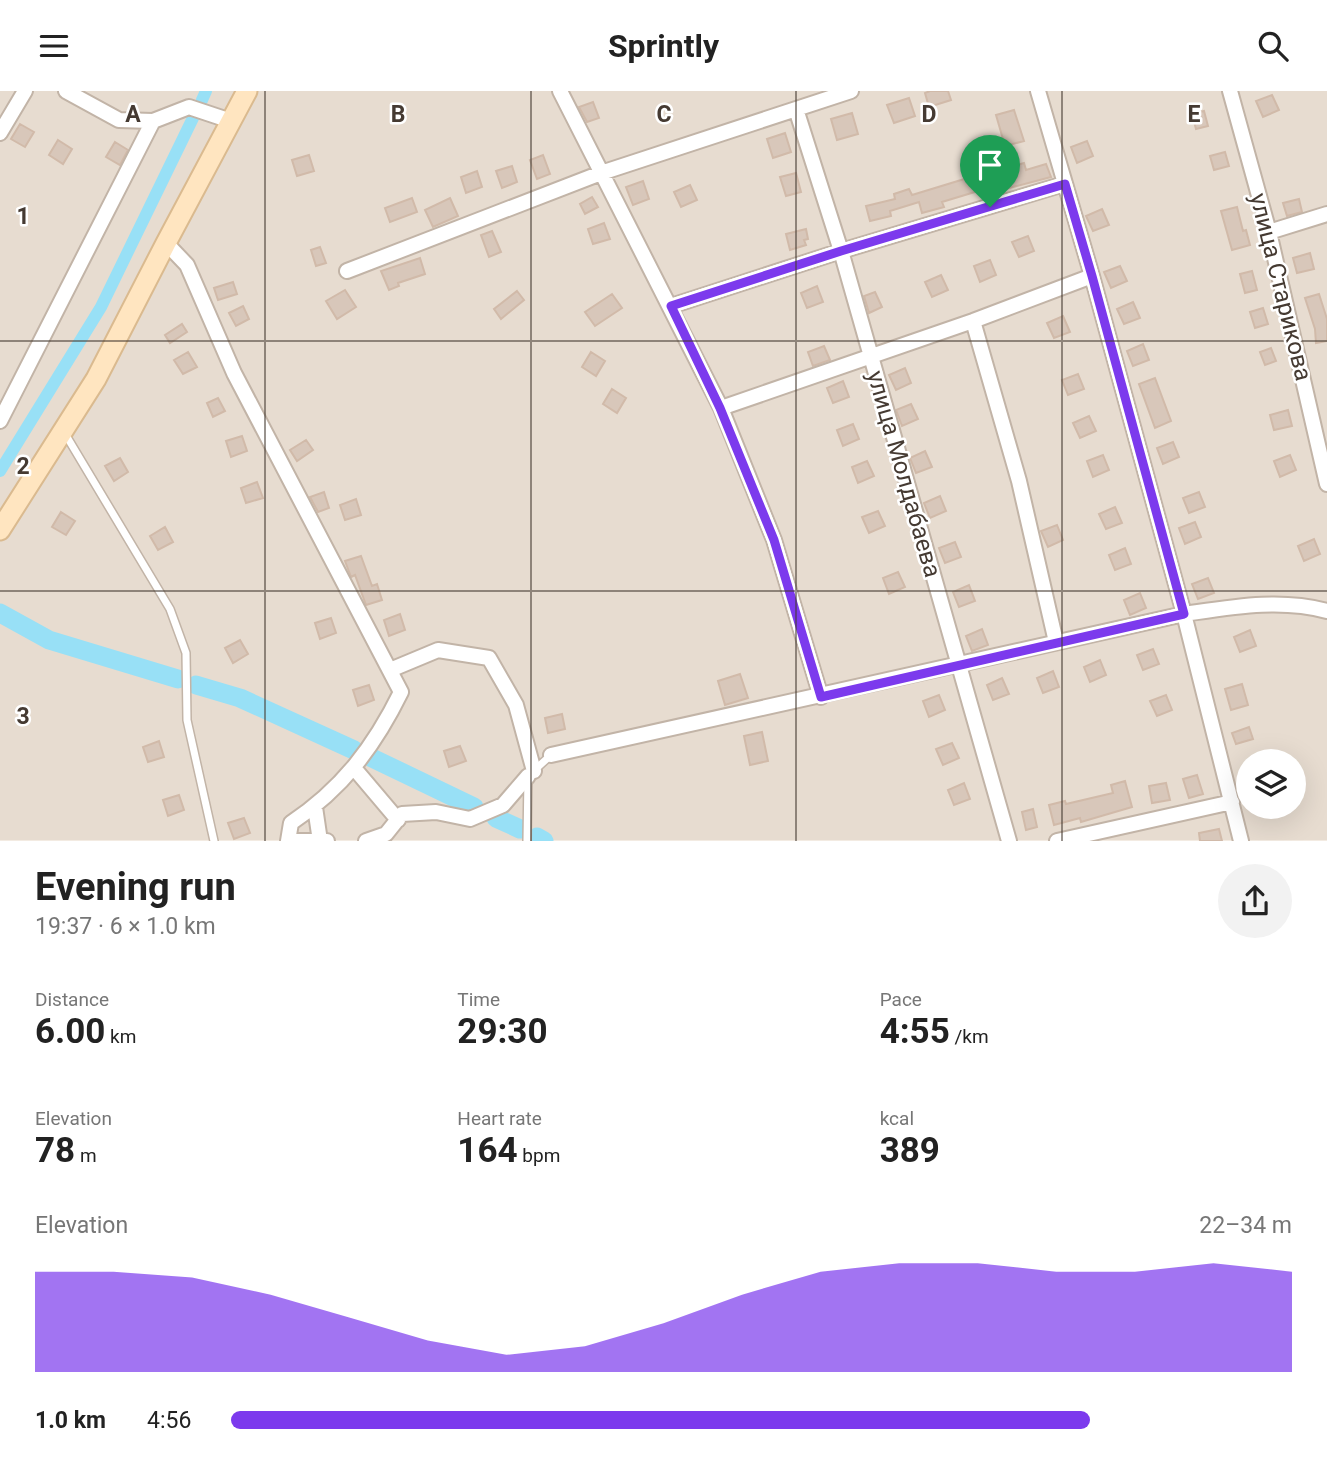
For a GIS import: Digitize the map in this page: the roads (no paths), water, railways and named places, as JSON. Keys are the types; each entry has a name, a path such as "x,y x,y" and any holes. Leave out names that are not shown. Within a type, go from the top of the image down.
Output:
{"street":[{"path":"0,134 25,91"},
{"path":"66,91 119,120 153,121 189,107 231,121"},
{"path":"0,530 96,379 247,91"},
{"path":"560,91 671,306 720,408 774,540 821,697"},
{"path":"347,271 601,173 851,91"},
{"path":"1038,91 1092,276 1184,614 1241,841"},
{"name":"улица Старикова","path":"1230,91 1322,436 1327,484"},
{"name":"улица Молдабаева","path":"796,109 841,251 1009,841"},
{"path":"0,421 153,121"},
{"path":"671,306 841,251 1065,184"},
{"path":"1269,232 1327,214"},
{"path":"166,243 187,265 234,373 401,692 386,723 354,768 315,807 291,823 290,841 327,841"},
{"path":"720,408 973,321 1092,276"},
{"path":"973,321 1019,481 1056,642"},
{"path":"551,755 1184,614 1254,604 1310,606 1327,611"},
{"path":"366,841 386,834 402,814 436,812 470,819 503,805 531,773 516,705 489,658 438,650 390,670"},
{"path":"354,768 398,820"},
{"path":"1057,841 1231,802"},
{"path":"315,807 320,840"}],"lane":[{"path":"63,431 170,609 186,653 187,720 214,841"},
{"path":"527,841 531,773 551,755"}],"waterway":[{"path":"202,100 206,91"},
{"path":"0,471 101,307 193,118"},
{"path":"0,613 49,640 178,679"},
{"path":"196,685 240,698 354,750"},
{"path":"372,758 474,807"},
{"path":"496,818 520,829"},
{"path":"537,837 544,841"}]}
